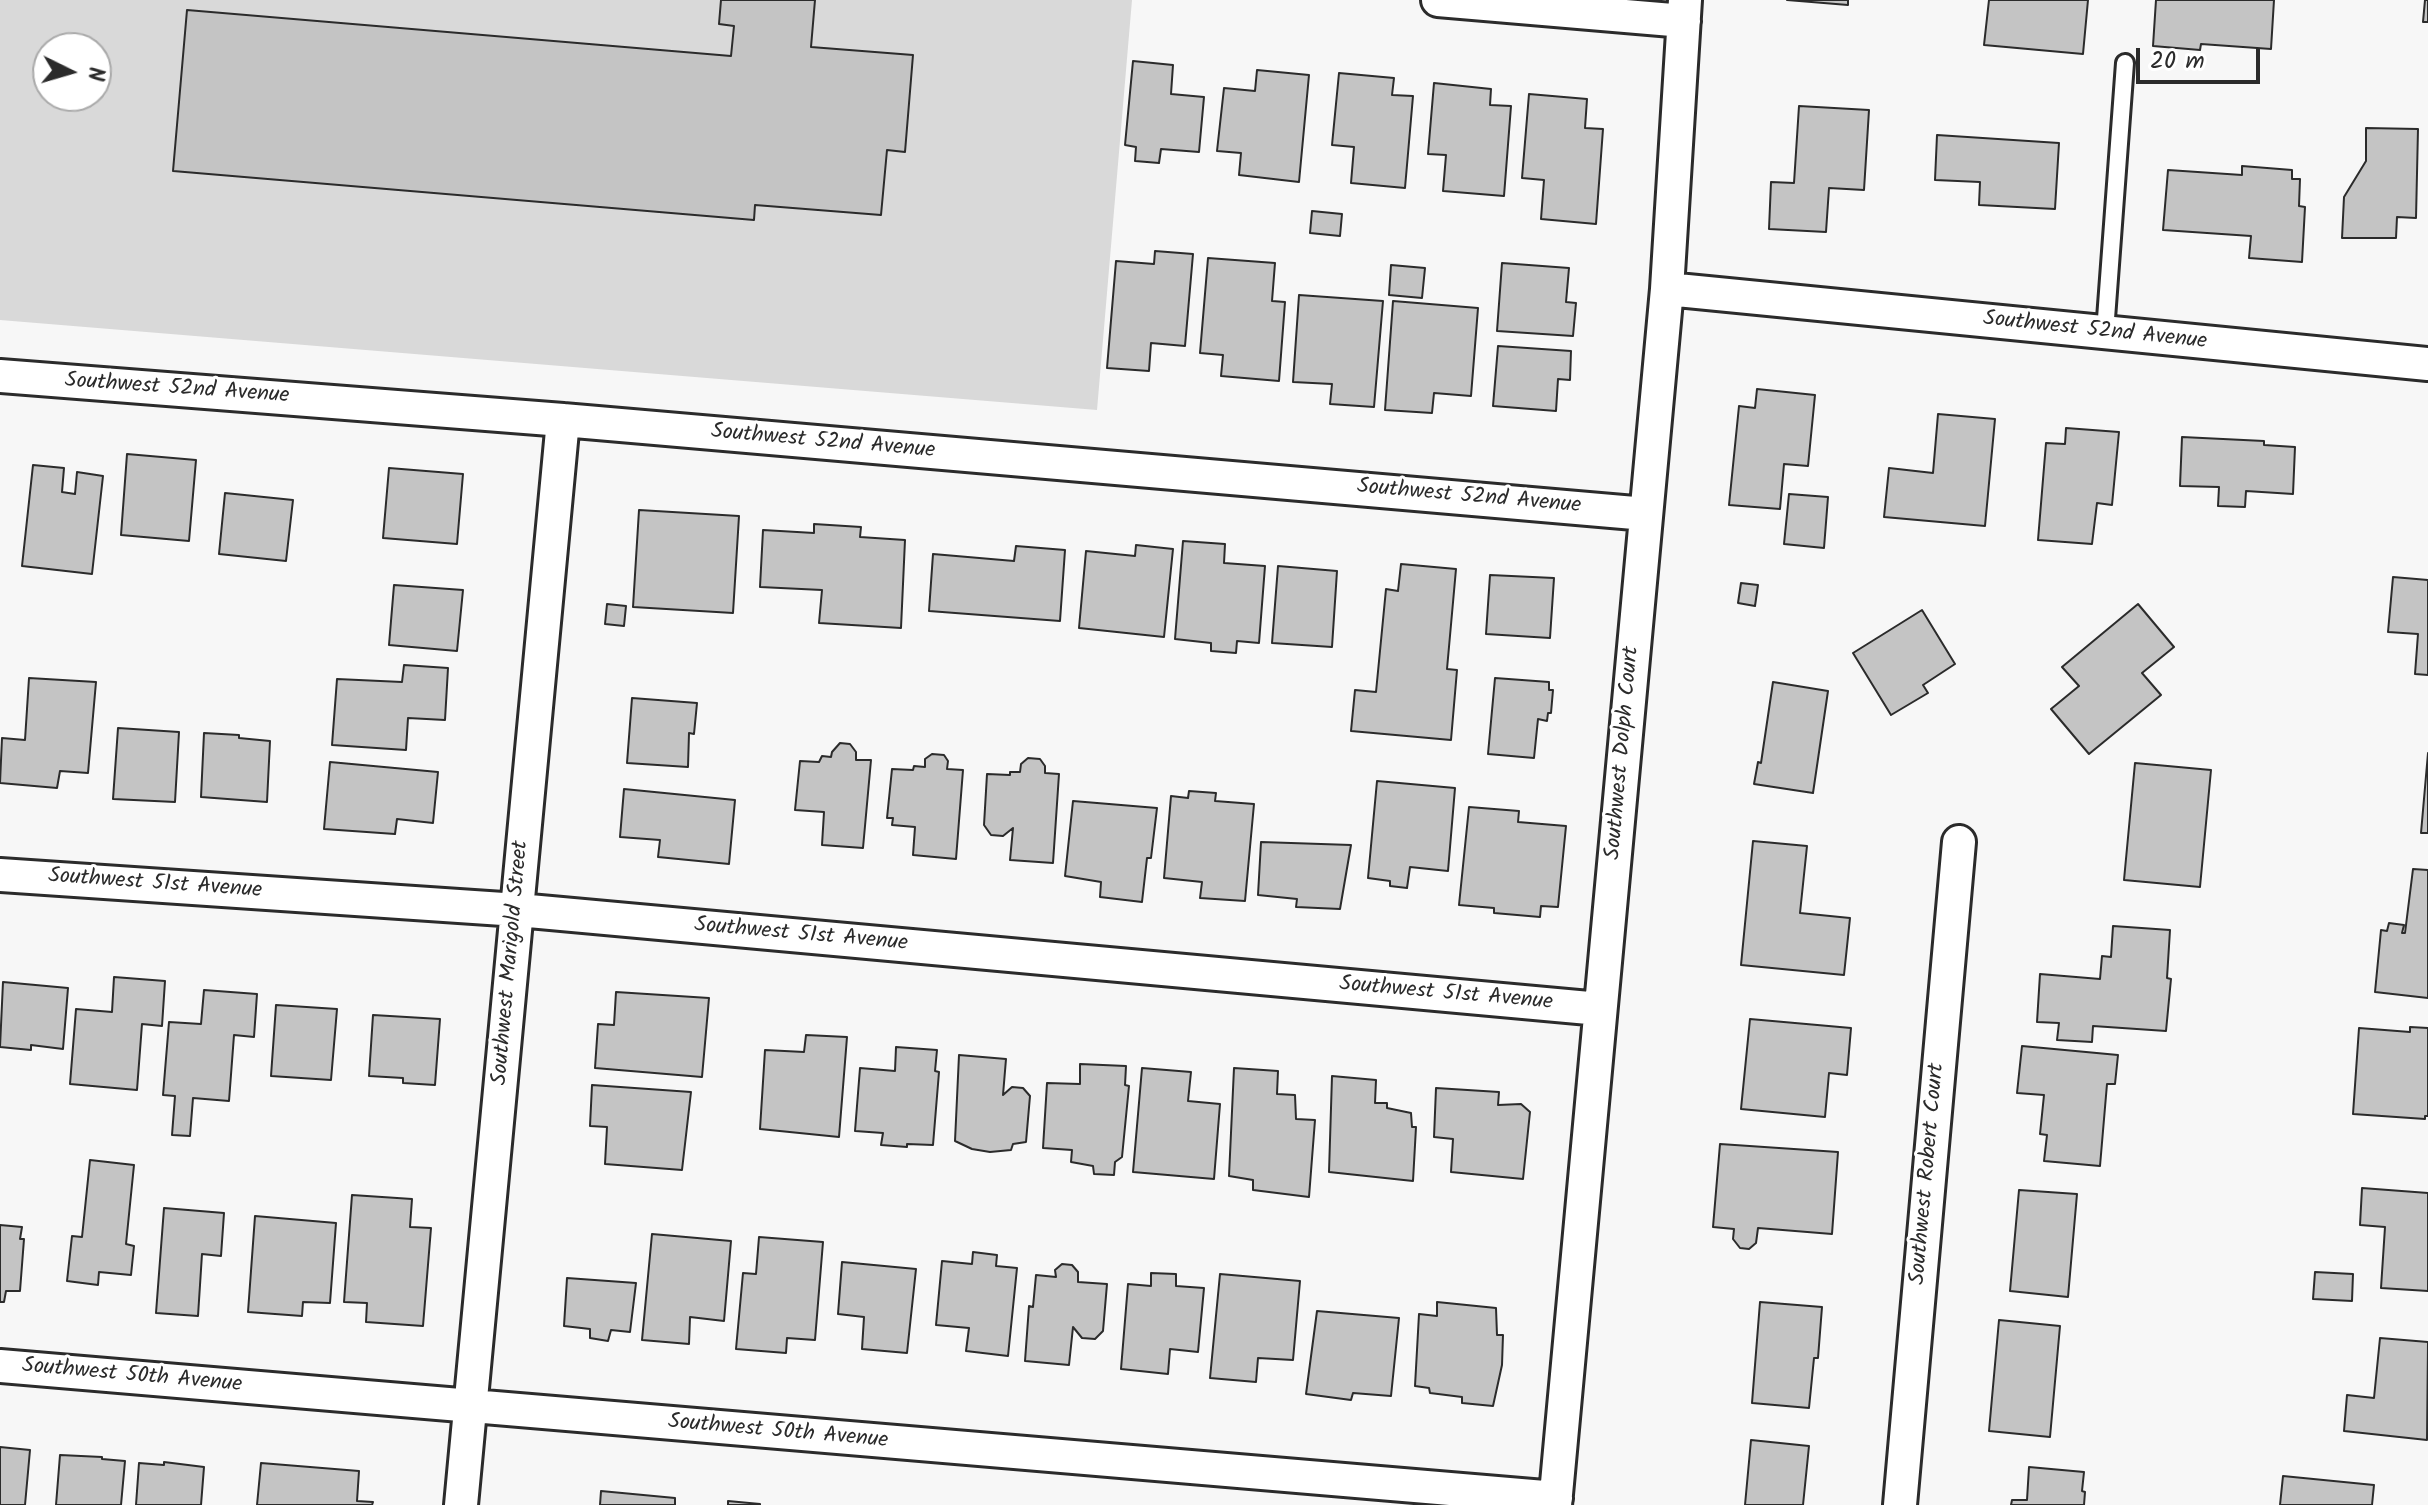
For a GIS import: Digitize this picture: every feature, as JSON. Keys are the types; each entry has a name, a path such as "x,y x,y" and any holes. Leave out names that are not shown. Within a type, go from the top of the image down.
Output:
{"street":[{"path":"1438,0 1685,10"},
{"name":"Southwest Dolph Court","path":"1556,1502 1667,289 1685,10"},
{"name":"Southwest 52nd Avenue","path":"1667,289 2428,364"},
{"name":"Southwest 52nd Avenue","path":"0,376 563,420 1646,514"},
{"name":"Southwest Marigold Street","path":"461,1505 563,420"},
{"name":"Southwest Robert Court","path":"1900,1505 1959,842"},
{"name":"Southwest 51st Avenue","path":"0,875 518,910 1600,1009"},
{"name":"Southwest 50th Avenue","path":"0,1366 1556,1502"}],"lane":[{"path":"2105,332 2125,63"}],"shaded area":[{"path":"0,0 1132,0 1097,410 0,320"}],"building":[{"path":"721,0 815,0 811,47 913,55 905,152 887,150 881,215 755,205 754,220 173,171 187,10 731,56 734,26 719,24"},
{"path":"1787,0 1848,0 1848,5"},
{"path":"1989,0 2088,0 2083,54 1984,45"},
{"path":"2156,0 2274,0 2271,49 2201,44 2200,50 2153,46"},
{"path":"2425,0 2428,0 2428,22 2423,22"},
{"path":"1133,61 1173,65 1171,94 1204,97 1199,152 1161,149 1159,163 1135,161 1136,147 1125,145"},
{"path":"1257,70 1309,75 1299,182 1239,175 1241,153 1217,151 1224,88 1255,91"},
{"path":"1339,73 1394,78 1392,95 1413,96 1405,188 1351,183 1354,147 1332,145"},
{"path":"1434,83 1491,89 1490,105 1511,106 1504,196 1443,191 1446,155 1428,154"},
{"path":"1529,94 1587,99 1585,128 1603,129 1596,224 1541,219 1544,180 1522,178"},
{"path":"1799,106 1869,110 1864,190 1829,188 1826,232 1769,229 1771,182 1794,183"},
{"path":"2366,128 2418,129 2416,218 2397,217 2396,238 2342,238 2344,197 2366,161"},
{"path":"1937,135 2059,143 2055,209 1979,205 1980,182 1935,180"},
{"path":"2242,166 2292,170 2292,179 2300,179 2299,206 2305,207 2302,262 2249,258 2251,236 2163,230 2168,170 2242,175"},
{"path":"1312,211 1342,214 1340,236 1310,233"},
{"path":"1155,251 1193,254 1185,346 1151,343 1149,371 1107,368 1116,261 1154,264"},
{"path":"1208,258 1275,263 1272,301 1285,302 1279,381 1221,376 1223,355 1200,353"},
{"path":"1502,263 1569,268 1566,302 1576,303 1573,336 1497,331"},
{"path":"1391,265 1425,268 1422,298 1389,295"},
{"path":"1299,295 1383,301 1374,407 1330,404 1332,384 1293,382"},
{"path":"1393,301 1478,308 1471,396 1434,393 1432,413 1385,410"},
{"path":"1498,346 1571,351 1570,380 1558,379 1556,411 1493,406"},
{"path":"1757,389 1815,395 1808,466 1784,464 1780,509 1729,505 1739,406 1755,408"},
{"path":"1938,414 1995,419 1985,526 1884,517 1889,468 1933,473"},
{"path":"2066,428 2119,432 2112,505 2097,503 2092,544 2038,540 2046,443 2065,444"},
{"path":"2182,437 2264,441 2264,445 2295,447 2293,494 2246,491 2245,507 2218,506 2219,487 2180,486"},
{"path":"127,454 196,460 189,541 121,535"},
{"path":"33,465 64,468 62,492 75,494 77,472 103,476 92,574 22,566"},
{"path":"389,468 463,474 457,544 383,538"},
{"path":"225,493 293,500 286,561 219,554"},
{"path":"1789,494 1828,497 1824,548 1784,544"},
{"path":"639,510 739,516 733,613 633,607"},
{"path":"814,524 861,527 860,537 905,540 901,628 819,623 822,590 760,587 763,530 814,533"},
{"path":"1183,541 1225,544 1224,563 1265,566 1259,643 1237,641 1236,653 1211,651 1211,643 1175,639"},
{"path":"1136,545 1173,549 1164,637 1079,628 1086,551 1135,556"},
{"path":"1016,546 1065,550 1060,621 929,611 933,554 1014,561"},
{"path":"1401,564 1456,569 1447,669 1457,670 1451,740 1351,731 1355,690 1376,692 1386,589 1398,591"},
{"path":"1278,566 1337,571 1332,647 1272,643"},
{"path":"1490,575 1554,578 1550,638 1486,634"},
{"path":"2393,577 2428,580 2428,675 2415,674 2418,634 2388,632"},
{"path":"1741,583 1758,585 1755,606 1738,603"},
{"path":"394,585 463,590 457,651 389,645"},
{"path":"607,604 626,606 624,626 605,624"},
{"path":"2138,604 2174,647 2142,673 2161,695 2089,754 2051,709 2079,686 2062,667"},
{"path":"1922,610 1955,664 1923,685 1928,693 1891,715 1853,653"},
{"path":"404,665 448,668 445,720 408,718 406,750 332,745 337,679 402,682"},
{"path":"29,678 96,682 88,773 60,771 57,788 0,783 2,738 25,740"},
{"path":"1495,678 1549,682 1549,690 1553,690 1551,713 1548,713 1547,721 1538,719 1534,758 1488,754"},
{"path":"1773,682 1828,691 1813,793 1754,784 1758,762 1761,763"},
{"path":"632,698 697,703 694,734 689,733 688,767 627,763"},
{"path":"118,728 179,732 175,802 113,799"},
{"path":"204,733 270,741 267,802 201,797"},
{"path":"840,743 850,744 856,752 856,760 871,760 863,848 822,845 824,812 795,810 800,761 819,762 822,756 831,757"},
{"path":"2428,753 2428,833 2421,833"},
{"path":"932,754 944,755 948,761 947,769 963,770 956,859 913,855 915,827 892,825 893,818 887,818 892,769 925,767 925,759"},
{"path":"1028,758 1040,759 1045,773 1059,774 1053,863 1010,860 1013,828 1003,836 991,835 984,825 987,774 1020,772 1021,764"},
{"path":"330,762 438,772 433,823 397,819 395,834 324,829"},
{"path":"2135,763 2211,770 2200,887 2124,880"},
{"path":"1377,781 1455,788 1448,871 1410,867 1407,888 1390,886 1390,881 1368,878"},
{"path":"624,789 735,800 729,864 658,857 660,840 620,837"},
{"path":"1189,791 1216,793 1215,801 1254,804 1245,901 1200,898 1202,882 1164,878 1171,796 1188,798"},
{"path":"1073,801 1157,808 1142,902 1100,897 1101,882 1065,876"},
{"path":"1469,807 1519,811 1518,822 1566,826 1558,907 1541,906 1540,917 1494,913 1494,908 1459,905"},
{"path":"1753,841 1807,846 1800,913 1850,918 1844,975 1741,965"},
{"path":"1261,842 1351,845 1340,909 1296,907 1297,899 1258,895"},
{"path":"2413,869 2428,870 2428,998 2375,992 2381,930 2387,931 2389,923 2404,925 2402,933 2405,933"},
{"path":"2113,926 2170,930 2167,978 2171,979 2166,1031 2093,1026 2092,1042 2057,1040 2059,1023 2037,1022 2040,974 2100,979 2102,956 2111,957"},
{"path":"114,977 165,981 162,1026 142,1024 137,1090 70,1084 76,1009 112,1012"},
{"path":"3,982 68,988 63,1049 31,1045 31,1050 0,1047"},
{"path":"204,990 257,994 254,1037 234,1035 229,1101 193,1098 190,1136 172,1135 175,1096 163,1095 169,1022 201,1024"},
{"path":"616,992 709,998 702,1077 595,1068 598,1024 614,1025"},
{"path":"276,1005 337,1009 331,1080 271,1076"},
{"path":"373,1015 440,1019 435,1085 403,1083 403,1078 369,1076"},
{"path":"1750,1019 1851,1028 1847,1075 1829,1073 1825,1117 1741,1109"},
{"path":"2410,1027 2428,1028 2428,1116 2425,1119 2353,1114 2359,1028 2410,1032"},
{"path":"806,1035 847,1037 839,1137 760,1129 765,1050 804,1052"},
{"path":"2022,1046 2118,1055 2115,1084 2107,1084 2100,1166 2044,1161 2047,1135 2040,1134 2044,1095 2017,1093"},
{"path":"896,1047 937,1050 935,1071 939,1072 933,1145 881,1145 883,1133 855,1131 860,1068 895,1071"},
{"path":"959,1055 1006,1059 1003,1095 1012,1087 1023,1088 1030,1096 1026,1142 1013,1144 1011,1150 990,1152 972,1149 955,1141"},
{"path":"1080,1064 1126,1066 1125,1085 1129,1086 1122,1157 1115,1162 1114,1175 1094,1174 1093,1166 1071,1162 1072,1150 1043,1148 1047,1083 1080,1084"},
{"path":"1142,1068 1191,1072 1188,1101 1220,1104 1214,1179 1133,1172"},
{"path":"1234,1068 1278,1071 1277,1094 1295,1095 1296,1119 1315,1120 1309,1197 1253,1190 1253,1180 1229,1176"},
{"path":"1332,1076 1376,1080 1375,1103 1387,1103 1387,1108 1411,1113 1412,1127 1416,1127 1413,1181 1329,1172"},
{"path":"592,1085 691,1092 682,1170 605,1164 607,1127 590,1126"},
{"path":"1436,1088 1499,1092 1498,1105 1521,1104 1530,1112 1523,1179 1451,1172 1453,1139 1434,1137"},
{"path":"1720,1144 1838,1152 1832,1234 1758,1228 1756,1243 1749,1249 1740,1248 1733,1239 1734,1229 1713,1227"},
{"path":"90,1160 134,1165 126,1244 134,1246 131,1275 99,1272 98,1285 67,1281 72,1236 82,1237"},
{"path":"2362,1188 2428,1193 2428,1291 2381,1288 2385,1227 2360,1225"},
{"path":"2019,1190 2077,1194 2068,1297 2010,1291"},
{"path":"352,1195 412,1199 410,1227 431,1228 423,1326 366,1322 367,1303 344,1302"},
{"path":"164,1208 224,1213 221,1256 202,1254 198,1316 156,1313"},
{"path":"255,1216 336,1223 330,1303 303,1302 302,1316 248,1312"},
{"path":"0,1225 22,1227 20,1239 24,1239 20,1291 6,1291 4,1302 0,1302"},
{"path":"652,1234 731,1241 724,1321 690,1317 689,1344 642,1340"},
{"path":"759,1237 823,1242 815,1340 787,1338 786,1353 736,1349 743,1273 756,1274"},
{"path":"973,1252 997,1255 996,1266 1017,1268 1008,1356 966,1351 969,1328 936,1325 942,1261 972,1264"},
{"path":"842,1262 916,1269 907,1353 862,1349 864,1317 838,1314"},
{"path":"1062,1264 1072,1265 1078,1272 1078,1282 1107,1284 1103,1331 1095,1339 1082,1338 1073,1327 1069,1365 1025,1361 1029,1306 1033,1307 1036,1275 1056,1277 1055,1270"},
{"path":"2315,1272 2353,1274 2352,1301 2313,1299"},
{"path":"1151,1273 1176,1274 1176,1286 1204,1288 1198,1352 1170,1349 1168,1374 1121,1369 1128,1284 1151,1286"},
{"path":"1220,1274 1300,1281 1293,1360 1258,1358 1256,1382 1210,1378"},
{"path":"567,1278 636,1283 630,1332 611,1330 608,1341 590,1338 590,1329 564,1326"},
{"path":"1437,1302 1496,1308 1497,1335 1503,1335 1502,1365 1493,1406 1462,1403 1462,1397 1430,1393 1429,1388 1415,1386 1419,1314 1437,1316"},
{"path":"1760,1302 1822,1307 1818,1358 1814,1358 1809,1408 1752,1403"},
{"path":"1317,1311 1399,1318 1391,1396 1353,1393 1351,1400 1306,1394"},
{"path":"1999,1320 2060,1326 2050,1437 1989,1431"},
{"path":"2380,1338 2428,1342 2427,1440 2344,1431 2347,1395 2374,1398"},
{"path":"1751,1440 1809,1446 1803,1505 1745,1505"},
{"path":"0,1447 30,1450 25,1505 0,1505"},
{"path":"60,1455 125,1461 121,1505 56,1505"},
{"path":"164,1462 204,1467 201,1505 136,1505 139,1463 164,1465"},
{"path":"261,1463 359,1471 357,1501 373,1502 372,1505 257,1505"},
{"path":"2029,1467 2084,1472 2084,1505 2011,1505 2012,1500 2027,1500"},
{"path":"2283,1476 2374,1485 2372,1505 2280,1505"},
{"path":"601,1491 675,1498 675,1505 600,1505"},
{"path":"728,1501 760,1504 760,1505 728,1505"}]}
